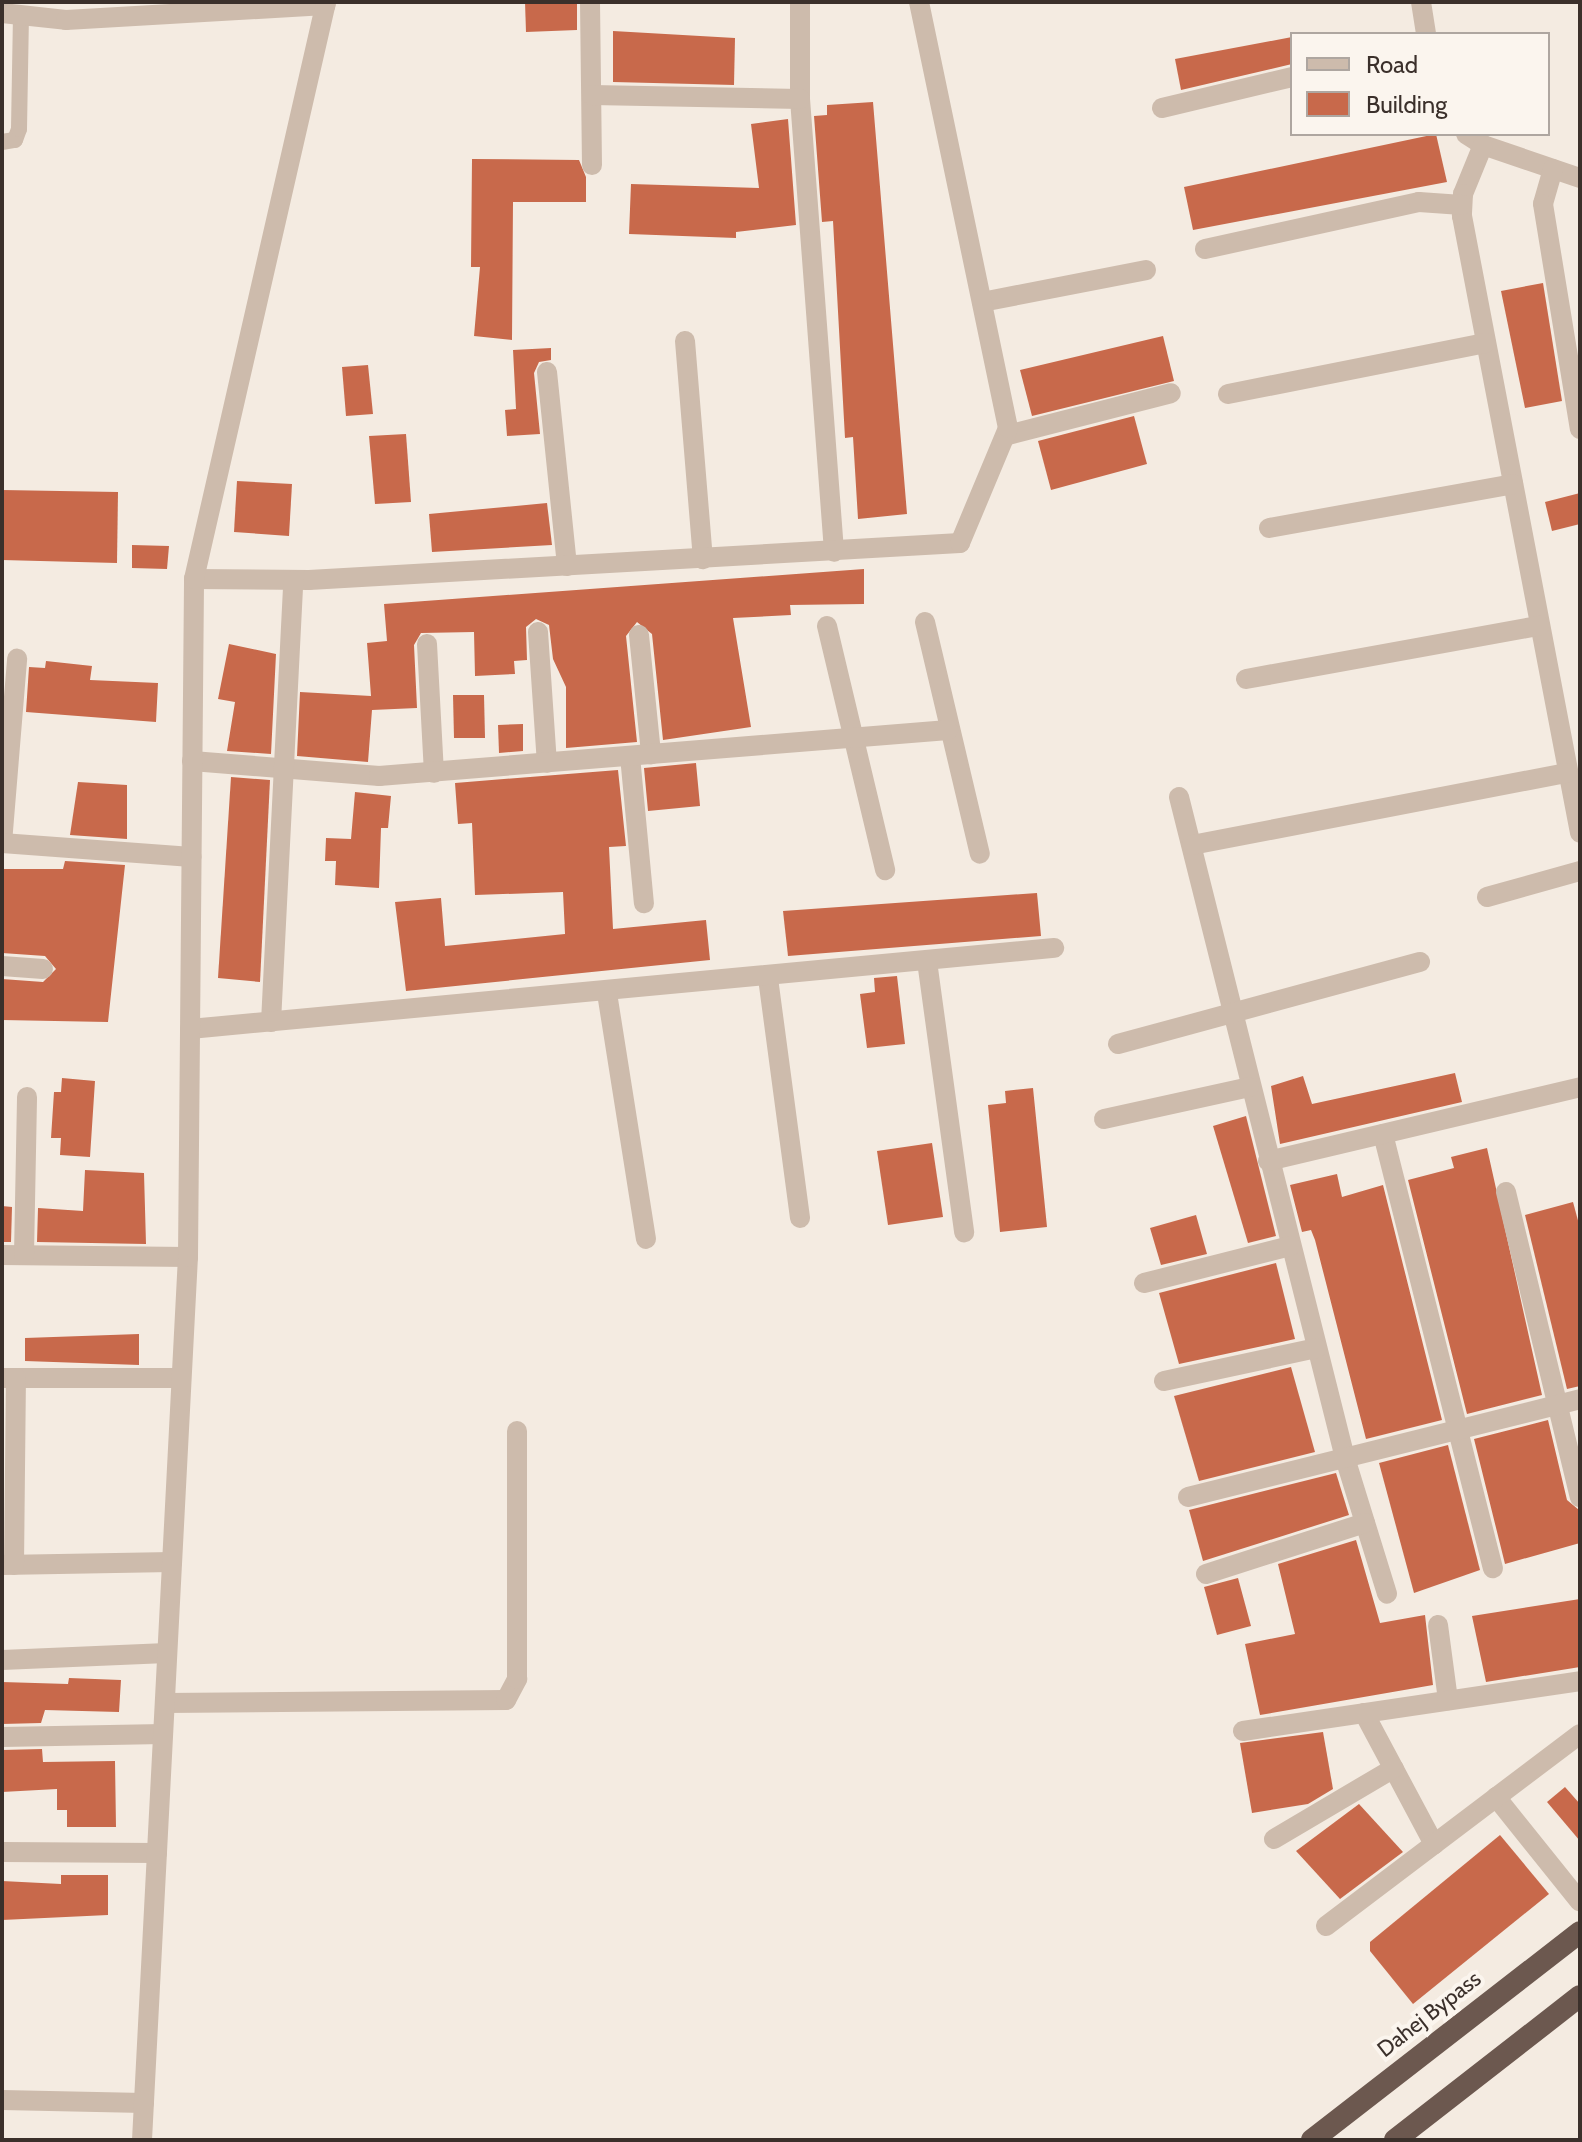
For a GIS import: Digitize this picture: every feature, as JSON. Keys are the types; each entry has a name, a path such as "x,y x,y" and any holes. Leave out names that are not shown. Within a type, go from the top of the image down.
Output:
{"highway":[{"name":"Dahej Bypass","path":"1312,2140 1580,1932"},
{"path":"1395,2140 1580,1996"}],"street":[{"path":"590,2 592,165"},
{"path":"800,2 800,99 834,552"},
{"path":"194,579 293,581 960,543 1008,435 919,2"},
{"path":"1421,2 1426,32"},
{"path":"11,14 75,20 326,3 194,579 188,1257 142,2140"},
{"path":"1162,108 1290,77"},
{"path":"592,95 800,99"},
{"path":"1580,178 1474,140 1462,205 1566,773 1580,833"},
{"path":"1553,169 1543,204 1580,429"},
{"path":"1205,249 1419,202 1462,205"},
{"path":"982,302 1146,270"},
{"path":"685,341 703,559"},
{"path":"1228,394 1486,343"},
{"path":"547,372 567,566"},
{"path":"1008,435 1171,393"},
{"path":"1269,528 1513,484"},
{"path":"271,1022 288,771 293,581"},
{"path":"925,622 948,730 980,854"},
{"path":"827,626 851,738 885,870"},
{"path":"1246,679 1539,626"},
{"path":"538,632 547,763"},
{"path":"639,635 651,754"},
{"path":"427,644 434,773"},
{"path":"17,659 2,843 191,857"},
{"path":"192,761 288,771 434,773 948,730"},
{"path":"630,756 644,903"},
{"path":"1192,845 1566,773"},
{"path":"1179,797 1316,1348 1345,1458 1387,1594"},
{"path":"1487,897 1580,871"},
{"path":"190,1029 768,978 1054,948"},
{"path":"927,961 964,1232"},
{"path":"1118,1044 1231,1010 1420,962"},
{"path":"2,966 43,969"},
{"path":"768,978 800,1218"},
{"path":"607,993 646,1239"},
{"path":"1104,1119 1249,1087"},
{"path":"1268,1161 1580,1087"},
{"path":"24,1255 27,1097"},
{"path":"1383,1134 1493,1568"},
{"path":"1506,1192 1580,1497"},
{"path":"1144,1283 1290,1246"},
{"path":"2,1255 188,1257"},
{"path":"1164,1381 1316,1348"},
{"path":"172,1562 8,1565 9,1378 181,1378"},
{"path":"1188,1497 1580,1399"},
{"path":"165,1703 506,1700 517,1679 517,1431"},
{"path":"1206,1574 1365,1523"},
{"path":"1438,1625 1448,1700"},
{"path":"2,1660 167,1653"},
{"path":"1243,1731 1573,1682 1580,1702"},
{"path":"1364,1713 1434,1844"},
{"path":"2,1737 163,1734"},
{"path":"1326,1926 1580,1734"},
{"path":"1274,1839 1394,1768"},
{"path":"1496,1797 1580,1902"},
{"path":"2,1852 157,1853"},
{"path":"2,2100 144,2103"}],"lane":[{"path":"2,142 15,140 19,129 11,14"}],"building":[{"path":"525,2 577,2 577,30 526,32"},
{"path":"613,31 735,38 734,85 613,82"},
{"path":"1290,37 1290,64 1181,90 1175,59"},
{"path":"873,102 907,514 858,519 853,437 845,438 833,221 822,222 814,116 827,115 827,105"},
{"path":"788,119 796,225 736,232 736,238 629,234 631,184 759,188 751,124"},
{"path":"1426,136 1436,136 1447,182 1193,230 1184,187"},
{"path":"472,159 579,160 586,177 586,202 513,202 512,340 474,336 480,267 471,267"},
{"path":"1543,283 1562,401 1525,408 1501,291"},
{"path":"1163,336 1174,381 1032,416 1020,370"},
{"path":"551,348 551,360 539,362 534,373 540,434 507,436 505,410 516,409 513,350"},
{"path":"368,365 373,414 346,416 342,367"},
{"path":"1134,416 1147,464 1051,490 1038,441"},
{"path":"406,434 411,502 375,504 369,436"},
{"path":"237,481 292,484 289,536 234,532"},
{"path":"2,490 118,492 117,563 2,560"},
{"path":"1580,493 1580,524 1552,531 1545,502"},
{"path":"547,503 552,545 432,552 429,514"},
{"path":"132,545 169,546 167,569 132,568"},
{"path":"864,569 864,604 790,605 791,615 733,618 751,727 663,740 652,634 637,622 626,636 637,742 566,748 566,687 553,659 549,625 536,619 526,627 527,660 514,661 515,674 475,676 474,632 421,633 414,645 417,708 372,710 368,762 297,756 300,692 371,696 367,643 387,641 384,604"},
{"path":"229,644 276,654 271,754 227,751 235,702 218,699"},
{"path":"46,661 92,666 90,680 158,683 156,722 26,712 29,667 45,668"},
{"path":"453,695 484,695 485,738 454,738"},
{"path":"523,724 523,751 499,753 498,725"},
{"path":"696,763 700,806 648,811 644,768"},
{"path":"618,770 626,846 609,847 613,929 706,920 710,960 406,991 395,902 441,898 445,946 565,934 563,892 475,895 472,823 458,824 455,783"},
{"path":"231,777 270,780 260,982 218,978"},
{"path":"78,782 127,785 127,839 70,835"},
{"path":"355,792 391,796 388,828 381,828 379,888 335,885 336,861 325,861 326,838 351,839"},
{"path":"65,861 125,865 108,1022 2,1020 2,979 43,982 56,969 45,956 2,953 2,869 63,869"},
{"path":"1037,893 1041,936 788,956 783,911"},
{"path":"897,976 905,1044 867,1048 860,994 875,992 874,978"},
{"path":"1455,1073 1462,1102 1280,1144 1271,1086 1303,1076 1312,1104"},
{"path":"62,1078 95,1081 90,1157 60,1155 61,1138 51,1138 54,1092 61,1092"},
{"path":"1033,1088 1047,1227 1000,1232 988,1105 1006,1103 1005,1091"},
{"path":"1246,1116 1276,1236 1248,1243 1213,1126"},
{"path":"932,1143 943,1217 888,1225 877,1151"},
{"path":"1487,1148 1542,1395 1467,1414 1408,1180 1454,1168 1451,1157"},
{"path":"85,1170 144,1173 146,1244 37,1242 38,1208 83,1211"},
{"path":"1337,1174 1342,1197 1383,1185 1442,1420 1366,1439 1315,1240 1311,1230 1302,1232 1290,1185"},
{"path":"1573,1202 1580,1228 1580,1386 1567,1389 1525,1215"},
{"path":"2,1206 12,1207 11,1242 2,1242"},
{"path":"1196,1215 1207,1254 1161,1265 1150,1228"},
{"path":"1276,1263 1295,1339 1179,1364 1159,1293"},
{"path":"139,1334 139,1365 25,1361 25,1338"},
{"path":"1291,1367 1315,1452 1199,1481 1174,1396"},
{"path":"1548,1420 1567,1500 1579,1510 1580,1543 1505,1564 1474,1439"},
{"path":"1448,1445 1480,1570 1414,1593 1379,1463"},
{"path":"1336,1473 1349,1515 1203,1561 1189,1510"},
{"path":"1356,1540 1380,1623 1425,1615 1433,1685 1260,1715 1245,1644 1295,1634 1278,1564"},
{"path":"1238,1578 1251,1626 1217,1635 1204,1587"},
{"path":"1580,1599 1580,1667 1486,1682 1472,1616"},
{"path":"69,1678 121,1680 119,1712 45,1710 41,1723 2,1724 2,1682 68,1684"},
{"path":"1323,1732 1333,1789 1308,1804 1252,1813 1240,1743"},
{"path":"42,1749 43,1762 115,1761 116,1827 67,1827 67,1810 57,1810 57,1789 2,1792 2,1750"},
{"path":"1565,1787 1580,1804 1580,1841 1547,1802"},
{"path":"1359,1804 1403,1852 1340,1899 1296,1851"},
{"path":"1500,1835 1549,1894 1413,2004 1370,1951 1370,1942"},
{"path":"61,1875 108,1875 108,1915 2,1920 2,1881 61,1884"}]}
